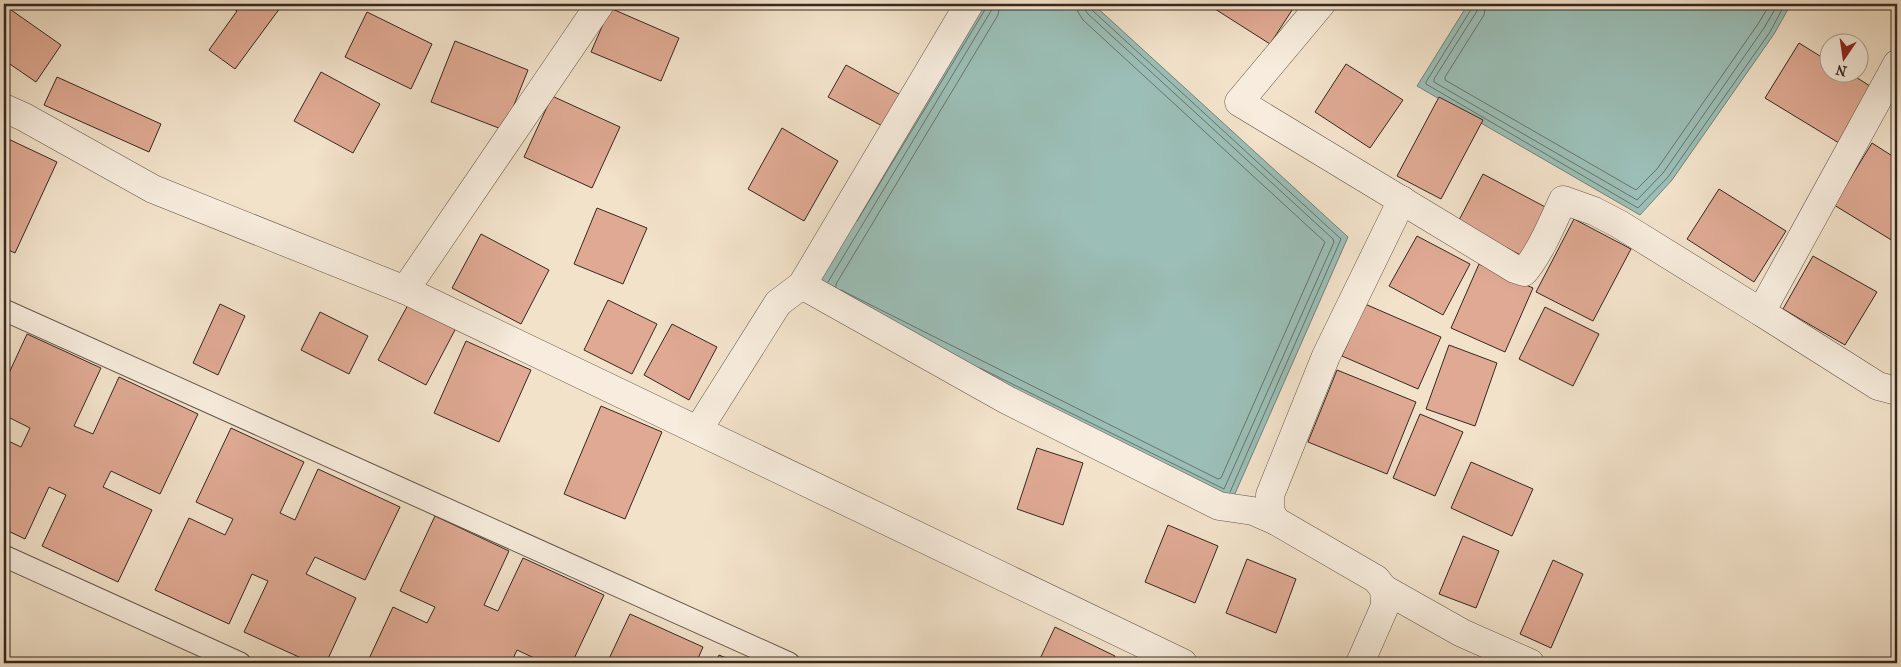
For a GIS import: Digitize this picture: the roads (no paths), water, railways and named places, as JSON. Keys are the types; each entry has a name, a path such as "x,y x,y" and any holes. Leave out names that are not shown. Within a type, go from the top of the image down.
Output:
{"street":[{"path":"405,290 600,4"},
{"path":"698,430 778,303 802,285 968,4"},
{"path":"1321,4 1239,102 1515,269 1524,272 1531,264 1563,200 1594,211 1619,224 1878,386 1897,391"},
{"path":"1761,312 1897,64"},
{"path":"4,108 24,116 153,189 405,290 1183,663"},
{"path":"1276,521 1270,511 1270,495 1326,356 1402,200"},
{"path":"802,285 1007,400 1220,506 1253,511 1276,521 1376,579 1384,589 1462,633 1530,663"},
{"path":"1360,663 1384,606 1384,589"}],"lane":[{"path":"4,310 789,663"},
{"path":"4,556 240,663"}],"water":[{"path":"983,4 1093,4 1348,237 1230,505 808,294"},
{"path":"1468,4 1791,4 1774,34 1672,180 1640,215 1417,86"}]}
